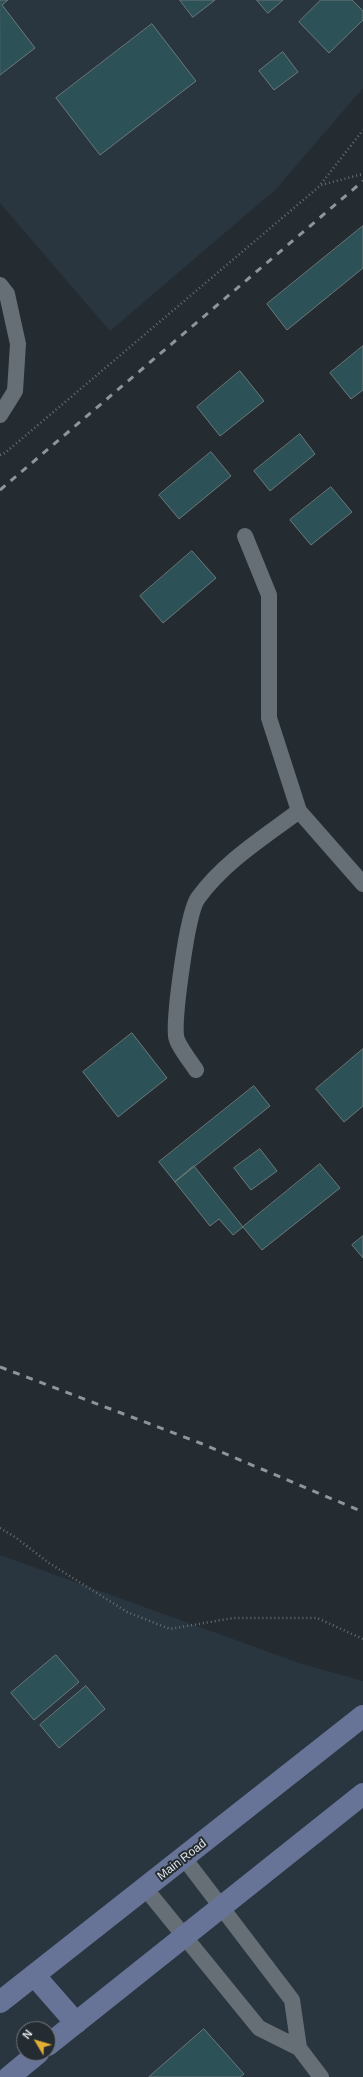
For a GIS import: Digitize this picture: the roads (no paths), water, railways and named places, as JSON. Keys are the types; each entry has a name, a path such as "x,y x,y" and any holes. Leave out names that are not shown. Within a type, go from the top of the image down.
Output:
{"main road":[{"name":"Main Road","path":"0,2002 363,1716"},
{"path":"56,2039 363,1794"},
{"path":"34,1975 76,2023"},
{"path":"8,2077 28,2061"}],"lane":[{"path":"0,285 7,294 18,344 15,392 0,416"},
{"path":"244,536 269,595 269,718 299,811 363,884"},
{"path":"196,1070 176,1038 177,1004 189,927 197,899 226,866 299,811"},
{"path":"184,1858 292,2000 299,2048"},
{"path":"144,1888 259,2028 299,2048 321,2077"}],"railway":[{"path":"0,490 363,181"},
{"path":"0,1367 200,1443 363,1512"}]}
